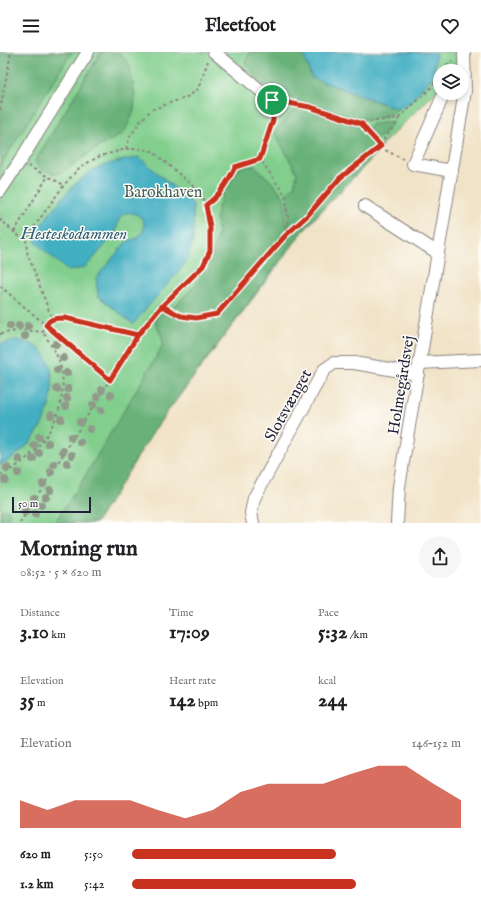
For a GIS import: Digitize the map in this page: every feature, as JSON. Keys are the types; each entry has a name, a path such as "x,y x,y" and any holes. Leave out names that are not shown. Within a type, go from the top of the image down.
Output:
{"street":[{"path":"0,191 88,52"},
{"name":"Holmegårdsvej","path":"397,523 400,487 418,368 465,92 464,52"},
{"path":"211,56 229,57 272,100"},
{"path":"441,100 413,164 452,171"},
{"path":"365,206 438,253"},
{"name":"Slotsvænget","path":"253,523 251,512 254,498 324,370 334,363 418,368 481,360"}],"path":[{"path":"0,110 11,52"},
{"path":"126,149 130,137 139,123 151,110 190,96 198,89 211,56"},
{"path":"162,306 181,316 196,318 217,314 285,236 308,215 340,178 381,146 382,141 397,123 399,118 433,85"},
{"path":"260,159 273,120 272,100 310,107 362,124 399,118"},
{"path":"362,124 385,150 413,164"},
{"path":"20,523 138,335 162,306 203,266 210,251 210,227 206,205 198,190 152,151 126,149 100,156 80,167 64,185 26,238 27,252 52,319"},
{"path":"206,205 215,199 225,187 235,167 260,159"},
{"path":"260,159 285,195 288,218 285,236"},
{"path":"20,161 64,185"},
{"path":"14,232 48,176"},
{"path":"0,222 1,220 14,232 23,238 26,238"},
{"path":"0,286 110,380"},
{"path":"43,332 46,325 52,319 65,318 138,335"},
{"path":"0,334 21,330 43,332"},
{"path":"0,475 22,463 39,446 52,428 56,418 62,392 62,373 60,362 43,332"}],"green space":[{"name":"Barokhaven","path":"0,52 457,52 457,64 433,64 433,95 368,158 303,232 159,423 96,523 0,523"},
{"path":"0,52 72,52 0,166"},
{"path":"101,52 118,52 126,60 130,67 135,96 134,111 124,133 97,148 63,172 55,174 42,170 35,161"},
{"path":"251,52 302,52 312,78 398,109 388,116 370,120 345,115 287,97 260,83 245,62"},
{"path":"298,108 309,109 355,125 382,148 300,233 159,423 96,523 54,523 79,486 162,347 162,337 155,322 156,317 176,305 203,274 211,258 218,234 216,217 218,207 223,194 238,169 244,166 255,166 278,189 283,196 286,222 289,229 287,193 294,186 297,173 275,133 293,111"},
{"path":"392,122 381,137 377,138 368,128 372,124"},
{"path":"4,509 9,511 10,515 5,523 0,523 0,511"}],"water":[{"path":"302,52 436,52 435,64 433,64 433,76 409,103 398,109 312,78"},
{"name":"Hesteskodammen","path":"139,157 193,204 193,228 192,243 188,258 184,265 133,324 98,296 96,278 126,242 142,234 144,222 138,215 130,213 121,216 114,234 88,264 82,268 68,271 36,243 34,233 79,180 88,173 106,165"},
{"path":"16,340 32,344 42,352 49,363 52,376 52,391 44,419 35,436 22,451 0,465 0,344"}],"route":[{"path":"272,100 273,120 260,159 235,167 225,187 215,199 206,205 210,227 210,251 203,266 162,306 138,335 65,318 52,319 46,325 110,380 138,335 162,306 181,316 196,318 217,314 285,236 308,215 340,178 381,146 362,124 310,107 272,100"}]}
